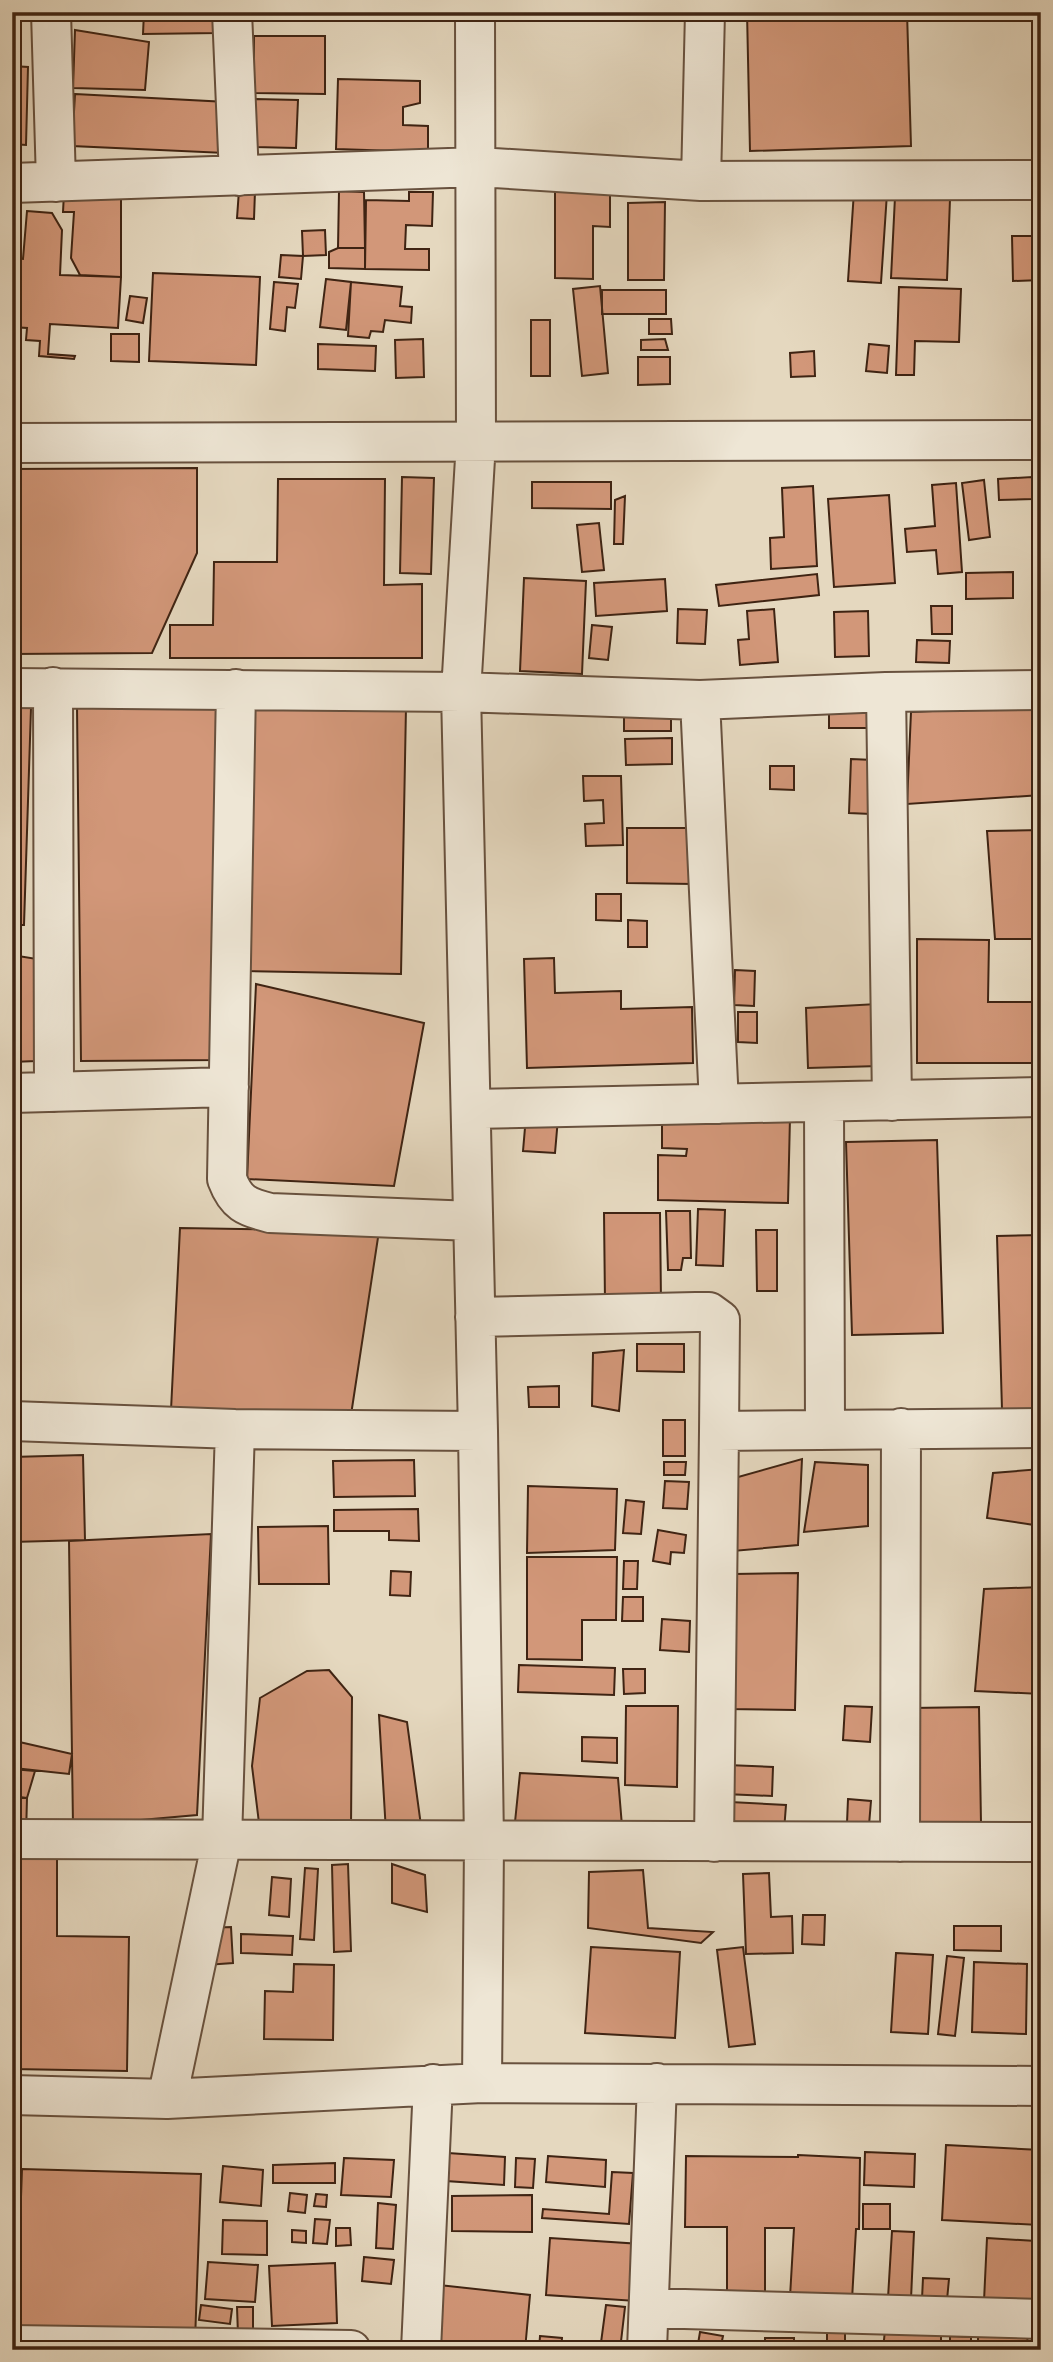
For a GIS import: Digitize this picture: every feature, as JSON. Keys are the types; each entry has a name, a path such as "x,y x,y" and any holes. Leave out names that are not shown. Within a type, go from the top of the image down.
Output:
{"street":[{"path":"51,12 56,183"},
{"path":"232,12 239,176"},
{"path":"475,12 478,167 476,442 461,692 478,1431 484,1842 482,2083"},
{"path":"701,181 705,12"},
{"path":"12,183 478,167 701,181 1041,180"},
{"path":"12,443 1041,440"},
{"path":"53,687 54,1092"},
{"path":"12,688 461,692 700,700 886,692 1041,691"},
{"path":"236,690 228,1179 233,1194 244,1207 270,1213 473,1221"},
{"path":"886,692 892,1101"},
{"path":"700,700 719,1104"},
{"path":"12,1093 229,1087"},
{"path":"471,1109 1041,1097"},
{"path":"824,1102 825,1429"},
{"path":"475,1317 696,1312 714,1314 720,1320 714,1842"},
{"path":"12,1421 235,1429 478,1431"},
{"path":"900,1842 901,1428"},
{"path":"719,1431 1041,1428"},
{"path":"167,2099 222,1840 235,1429"},
{"path":"12,1839 1041,1842"},
{"path":"12,2095 167,2099 482,2083 1041,2087"},
{"path":"647,2350 657,2083"},
{"path":"421,2350 433,2084"},
{"path":"649,2308 1041,2319"},
{"path":"12,2345 351,2350"}],"building":[{"path":"144,12 218,12 218,33 143,34"},
{"path":"747,12 907,12 911,146 750,151"},
{"path":"75,30 149,42 145,90 73,88"},
{"path":"254,36 325,36 325,94 254,93"},
{"path":"12,66 28,67 26,145 12,144"},
{"path":"338,79 420,81 420,103 403,107 403,125 428,126 428,152 336,149"},
{"path":"75,94 227,102 225,153 72,146"},
{"path":"255,99 298,100 296,148 254,147"},
{"path":"239,190 255,191 254,219 237,218"},
{"path":"339,191 364,192 365,248 338,248"},
{"path":"854,191 887,193 881,283 848,281"},
{"path":"409,192 433,192 432,226 406,225 405,249 429,249 429,270 365,269 366,200 409,201"},
{"path":"555,192 610,192 610,227 593,226 593,279 555,278"},
{"path":"64,193 121,195 121,277 80,275 71,258 74,212 63,212"},
{"path":"895,197 950,199 947,280 891,278"},
{"path":"665,202 664,280 628,280 628,203"},
{"path":"27,211 52,213 62,230 60,275 121,277 118,328 50,324 48,354 75,356 74,359 39,356 40,341 26,340 27,328 12,327 12,258 23,259"},
{"path":"325,230 326,255 303,256 302,231"},
{"path":"1012,236 1041,236 1041,280 1013,281"},
{"path":"338,248 365,248 365,269 329,268 329,252"},
{"path":"281,255 303,256 301,279 279,277"},
{"path":"153,273 260,277 256,365 149,361"},
{"path":"326,279 351,282 346,330 320,327"},
{"path":"274,282 298,284 295,308 287,307 285,331 270,329"},
{"path":"351,282 402,287 400,306 412,307 411,323 385,320 383,332 371,331 369,338 348,336"},
{"path":"600,286 608,373 582,376 573,289"},
{"path":"899,287 961,289 959,342 915,341 914,375 896,375"},
{"path":"602,290 666,290 666,314 602,314"},
{"path":"130,296 147,298 143,323 126,320"},
{"path":"649,319 671,319 672,334 649,334"},
{"path":"531,320 550,320 550,376 531,376"},
{"path":"1036,327 1041,327 1041,368 1036,368"},
{"path":"111,334 139,334 139,362 111,361"},
{"path":"423,339 424,377 396,378 395,340"},
{"path":"665,339 668,350 641,350 641,340"},
{"path":"318,344 376,346 375,371 318,369"},
{"path":"869,344 889,346 887,373 866,371"},
{"path":"814,351 815,376 791,377 790,353"},
{"path":"638,357 670,357 670,384 638,385"},
{"path":"197,468 197,553 152,653 12,654 12,469"},
{"path":"402,477 434,478 431,574 400,573"},
{"path":"1032,477 1033,499 999,500 998,479"},
{"path":"278,479 385,479 384,585 422,584 422,658 170,658 170,625 213,625 214,562 277,562"},
{"path":"984,480 990,537 969,540 962,483"},
{"path":"532,482 611,482 611,509 532,508"},
{"path":"956,483 962,572 938,574 936,550 907,552 905,529 935,526 932,485"},
{"path":"813,486 817,566 771,569 770,538 784,537 782,488"},
{"path":"889,495 895,583 834,587 828,499"},
{"path":"625,496 623,544 614,544 615,500"},
{"path":"1037,510 1041,510 1041,564 1040,564"},
{"path":"599,523 604,570 582,572 577,525"},
{"path":"1013,572 1013,598 966,599 966,573"},
{"path":"817,574 819,595 719,606 716,585"},
{"path":"524,578 586,581 582,674 520,671"},
{"path":"665,579 667,611 596,616 594,583"},
{"path":"931,606 952,606 952,634 932,634"},
{"path":"678,609 707,610 705,644 677,643"},
{"path":"774,609 778,662 740,665 738,640 749,639 747,611"},
{"path":"868,611 869,656 835,657 834,612"},
{"path":"592,625 612,627 608,660 589,658"},
{"path":"917,640 950,641 949,663 916,662"},
{"path":"876,702 876,728 829,728 829,703"},
{"path":"251,704 406,707 401,974 246,971"},
{"path":"217,705 220,1060 81,1061 77,707"},
{"path":"671,705 671,731 624,731 624,706"},
{"path":"1040,706 1041,795 907,804 911,712"},
{"path":"12,707 31,708 24,925 12,925"},
{"path":"672,738 672,764 626,765 625,739"},
{"path":"851,759 873,760 871,814 849,813"},
{"path":"770,766 794,766 794,790 770,789"},
{"path":"583,776 621,776 623,845 586,846 585,824 604,823 603,800 584,801"},
{"path":"627,828 693,828 693,884 627,883"},
{"path":"1041,830 1041,939 995,939 987,831"},
{"path":"596,894 621,894 621,921 596,920"},
{"path":"628,920 647,921 647,947 628,947"},
{"path":"917,939 989,940 988,1002 1041,1002 1041,1063 917,1063"},
{"path":"12,955 37,959 36,1061 12,1062"},
{"path":"554,958 555,993 621,991 621,1009 692,1007 693,1063 527,1068 524,959"},
{"path":"735,970 755,971 754,1006 734,1005"},
{"path":"256,984 424,1023 394,1186 247,1179"},
{"path":"877,1004 879,1066 808,1068 806,1008"},
{"path":"738,1012 757,1012 757,1043 738,1042"},
{"path":"662,1114 790,1117 788,1203 658,1200 658,1155 686,1156 687,1149 662,1148"},
{"path":"526,1116 558,1118 555,1153 523,1151"},
{"path":"937,1140 943,1333 852,1335 846,1142"},
{"path":"698,1209 725,1210 723,1266 696,1265"},
{"path":"666,1211 690,1211 691,1258 683,1258 681,1270 668,1270"},
{"path":"604,1213 660,1213 661,1302 605,1302"},
{"path":"180,1228 379,1231 351,1415 171,1410"},
{"path":"756,1230 777,1230 777,1291 757,1291"},
{"path":"1041,1235 1041,1409 1002,1410 997,1236"},
{"path":"637,1344 684,1344 684,1372 637,1371"},
{"path":"624,1350 619,1411 592,1406 593,1353"},
{"path":"559,1386 559,1407 529,1407 528,1387"},
{"path":"663,1420 685,1420 685,1456 663,1456"},
{"path":"83,1455 85,1540 12,1542 12,1457"},
{"path":"802,1459 798,1545 733,1551 731,1479"},
{"path":"414,1460 415,1496 334,1497 333,1461"},
{"path":"664,1462 686,1462 685,1475 664,1475"},
{"path":"815,1462 868,1465 868,1526 804,1532"},
{"path":"1041,1469 1041,1526 987,1518 993,1473"},
{"path":"665,1481 689,1482 687,1509 663,1508"},
{"path":"528,1486 617,1489 615,1550 527,1553"},
{"path":"626,1500 644,1502 641,1534 623,1533"},
{"path":"418,1509 419,1541 389,1540 389,1531 334,1531 334,1510"},
{"path":"328,1526 329,1584 259,1584 258,1527"},
{"path":"658,1530 686,1535 684,1553 671,1552 670,1564 653,1561"},
{"path":"211,1534 197,1815 73,1826 69,1541"},
{"path":"527,1557 617,1557 616,1620 582,1620 582,1660 527,1659"},
{"path":"624,1561 638,1561 637,1589 623,1589"},
{"path":"391,1571 411,1572 410,1596 390,1595"},
{"path":"798,1573 795,1710 727,1709 734,1574"},
{"path":"1041,1587 1041,1694 975,1691 984,1589"},
{"path":"623,1597 643,1597 643,1621 622,1621"},
{"path":"662,1619 690,1621 689,1652 660,1650"},
{"path":"519,1665 615,1668 614,1695 518,1692"},
{"path":"623,1669 645,1669 645,1693 624,1694"},
{"path":"329,1670 352,1697 351,1828 259,1823 252,1766 260,1698 307,1671"},
{"path":"626,1706 678,1706 677,1787 625,1785"},
{"path":"845,1706 872,1707 870,1742 843,1740"},
{"path":"979,1707 981,1823 903,1826 911,1708"},
{"path":"379,1715 407,1722 422,1833 386,1832"},
{"path":"582,1737 617,1738 617,1763 582,1761"},
{"path":"15,1741 72,1754 69,1774 14,1768"},
{"path":"727,1765 773,1767 772,1796 725,1794"},
{"path":"12,1769 35,1771 27,1798 12,1796"},
{"path":"520,1773 618,1778 622,1826 515,1822"},
{"path":"12,1798 27,1798 26,1835 12,1834"},
{"path":"848,1799 871,1801 869,1825 847,1823"},
{"path":"730,1802 786,1805 784,1831 729,1827"},
{"path":"12,1856 57,1856 57,1936 129,1937 127,2071 12,2069"},
{"path":"348,1864 351,1951 334,1952 332,1865"},
{"path":"392,1864 425,1875 427,1912 392,1903"},
{"path":"305,1868 318,1869 314,1940 300,1939"},
{"path":"643,1870 648,1928 713,1932 701,1943 588,1928 589,1872"},
{"path":"769,1873 771,1917 792,1916 793,1953 746,1954 743,1874"},
{"path":"272,1877 291,1879 289,1917 269,1915"},
{"path":"803,1915 825,1915 824,1945 802,1944"},
{"path":"954,1926 1001,1926 1001,1951 954,1950"},
{"path":"231,1927 233,1963 206,1965 204,1928"},
{"path":"241,1934 293,1936 292,1955 241,1953"},
{"path":"591,1947 680,1952 675,2038 585,2033"},
{"path":"743,1947 755,2044 729,2047 717,1950"},
{"path":"896,1953 933,1955 928,2034 891,2032"},
{"path":"947,1956 964,1958 955,2036 938,2034"},
{"path":"974,1962 1027,1964 1026,2034 972,2032"},
{"path":"294,1964 334,1965 333,2040 264,2039 265,1991 293,1992"},
{"path":"946,2145 1041,2150 1039,2225 942,2220"},
{"path":"865,2152 915,2154 914,2187 864,2185"},
{"path":"448,2153 505,2157 504,2185 446,2181"},
{"path":"798,2155 860,2158 859,2229 856,2229 852,2300 790,2297 794,2228 765,2228 765,2299 727,2299 727,2227 685,2227 686,2156"},
{"path":"548,2156 606,2160 605,2187 546,2182"},
{"path":"344,2158 394,2160 391,2197 341,2195"},
{"path":"516,2158 535,2159 533,2188 515,2187"},
{"path":"335,2163 335,2183 273,2183 273,2165"},
{"path":"223,2166 263,2170 261,2206 220,2202"},
{"path":"22,2169 201,2174 195,2341 16,2336"},
{"path":"612,2172 633,2173 629,2224 542,2218 543,2209 609,2214"},
{"path":"290,2193 307,2195 305,2213 288,2211"},
{"path":"316,2194 327,2195 326,2207 314,2206"},
{"path":"532,2195 532,2232 452,2231 452,2196"},
{"path":"378,2203 396,2205 393,2249 376,2248"},
{"path":"863,2204 890,2204 890,2229 863,2229"},
{"path":"315,2219 330,2220 327,2244 313,2243"},
{"path":"223,2220 267,2221 267,2255 222,2254"},
{"path":"336,2228 350,2228 351,2245 336,2246"},
{"path":"292,2230 306,2231 306,2243 292,2242"},
{"path":"892,2231 914,2232 911,2299 888,2298"},
{"path":"550,2238 641,2244 636,2301 546,2295"},
{"path":"987,2238 1036,2241 1033,2304 984,2301"},
{"path":"364,2257 394,2260 391,2284 362,2281"},
{"path":"208,2262 258,2265 255,2302 205,2299"},
{"path":"335,2263 337,2323 272,2326 269,2266"},
{"path":"12,2266 18,2266 16,2341 12,2341"},
{"path":"923,2278 949,2279 947,2300 922,2299"},
{"path":"439,2285 530,2295 525,2350 434,2344"},
{"path":"201,2305 232,2309 230,2324 199,2320"},
{"path":"606,2305 625,2307 620,2350 600,2350"},
{"path":"237,2307 253,2307 253,2335 238,2335"},
{"path":"885,2330 941,2335 941,2350 883,2350"},
{"path":"700,2332 723,2336 720,2350 697,2350"},
{"path":"827,2332 845,2333 845,2350 827,2350"},
{"path":"1027,2332 1028,2350 978,2350 978,2334"},
{"path":"540,2336 562,2338 561,2350 539,2350"},
{"path":"950,2336 971,2337 971,2350 950,2350"},
{"path":"765,2338 794,2338 794,2350 765,2350"}]}
